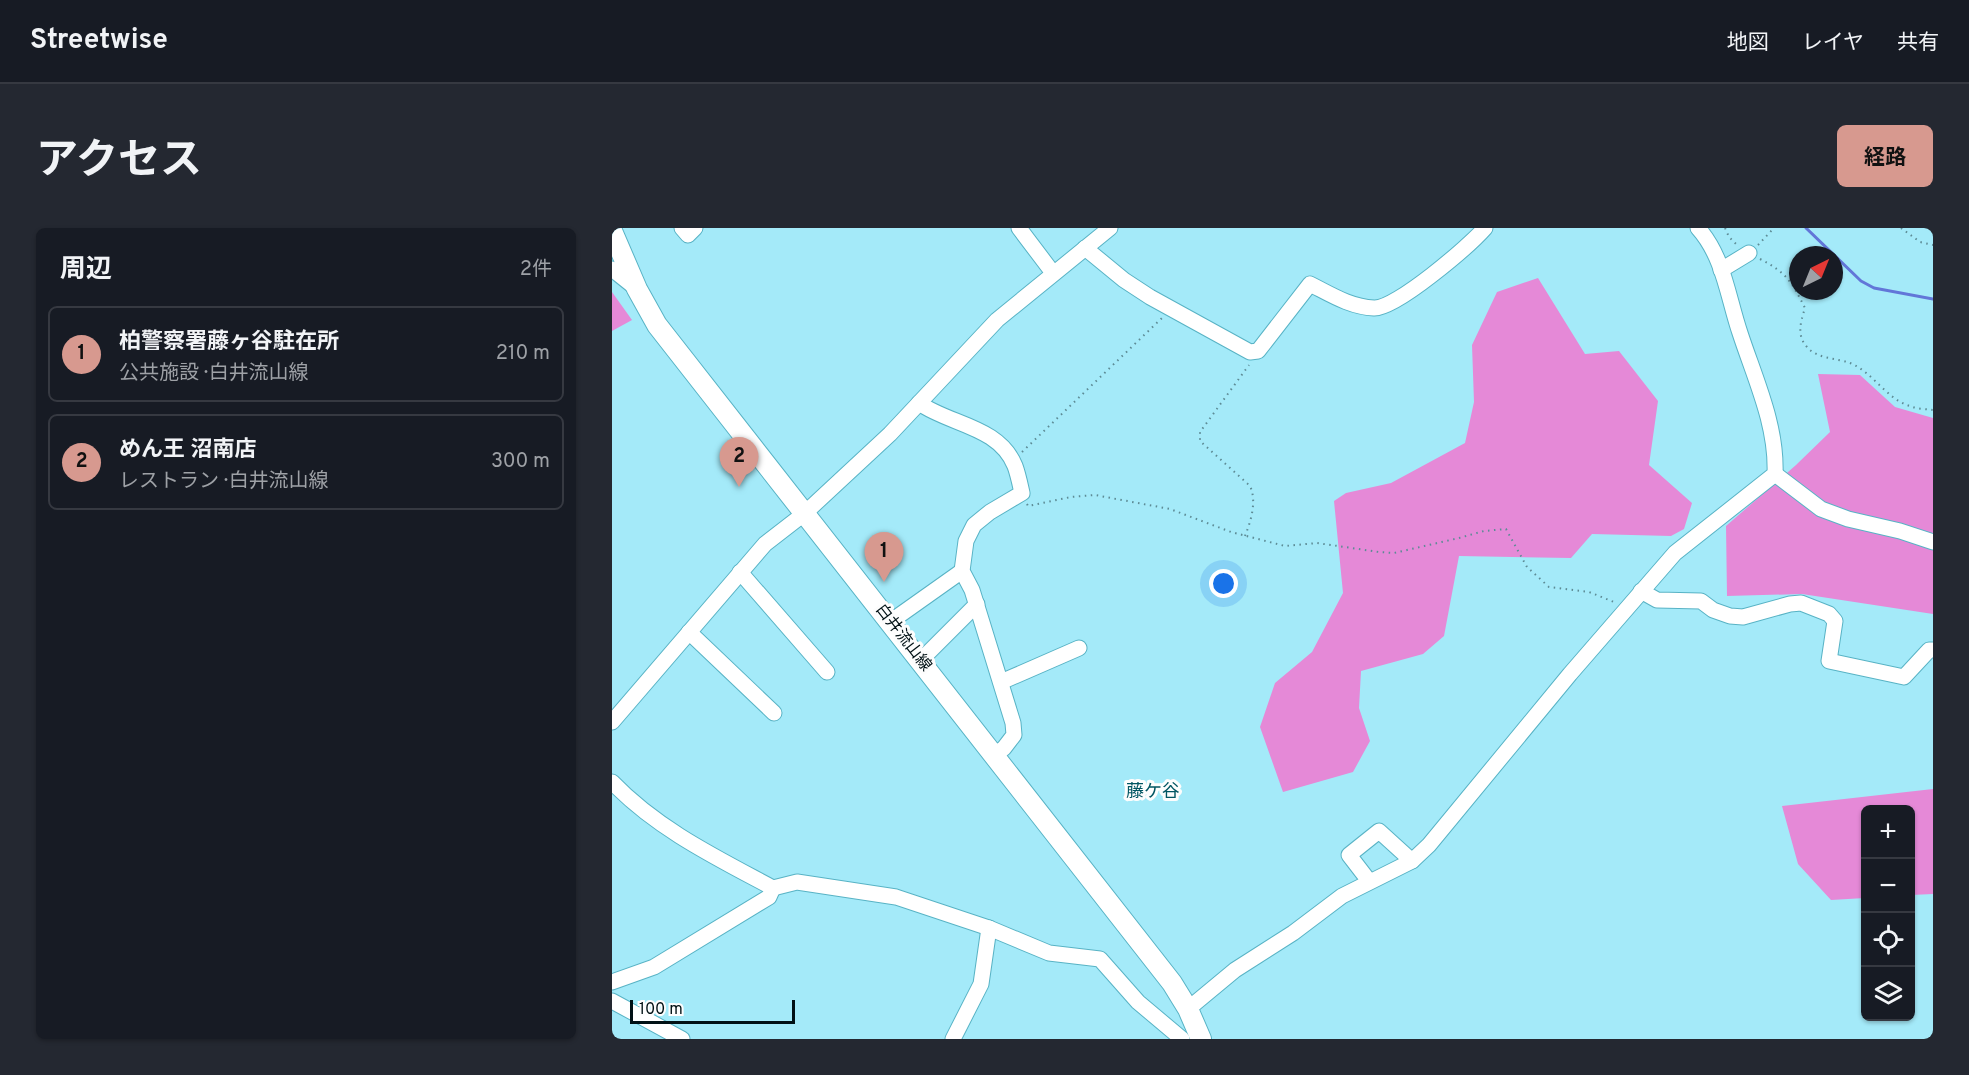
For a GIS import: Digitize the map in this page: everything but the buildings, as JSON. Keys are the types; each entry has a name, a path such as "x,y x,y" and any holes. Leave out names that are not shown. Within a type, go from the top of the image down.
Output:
{"main road":[{"name":"白井流山線","path":"612,231 637,289 657,325 1172,983 1188,1009 1201,1039"}],"street":[{"path":"682,228 688,235 695,228"},
{"path":"1019,228 1053,273"},
{"path":"612,722 765,544 805,513 890,434 998,320 1110,228"},
{"path":"1085,248 1124,280 1250,352 1258,351 1310,284 1349,304 1376,308 1389,305 1457,254 1485,228"},
{"path":"1188,1009 1234,970 1293,933 1342,896 1412,861 1429,845 1626,607 1675,553 1775,474 1775,450 1768,416 1739,332 1716,254 1698,228"},
{"path":"1721,270 1749,253"},
{"path":"612,269 637,289"},
{"path":"920,404 928,410 977,429 995,440 1012,461 1022,493 990,512 974,525 966,541 962,571 977,604 1013,723 1014,735 995,755"},
{"path":"1775,474 1821,509 1848,519 1900,531 1933,542"},
{"path":"890,622 962,571"},
{"path":"740,572 827,672"},
{"path":"1641,591 1657,600 1701,601 1713,610 1730,616 1743,616 1790,604 1800,603 1810,606 1829,614 1835,621 1829,661 1875,672 1904,677 1929,650 1933,650"},
{"path":"920,661 977,604"},
{"path":"689,632 774,713"},
{"path":"1001,682 1079,648"},
{"path":"612,782 644,812 773,888 797,882 896,897 989,928 1049,953 1100,958 1138,1002 1182,1039"},
{"path":"1370,880 1350,855 1379,831 1412,861"},
{"path":"612,982 654,966 697,942 769,897 773,888"},
{"path":"953,1039 981,984 989,928"},
{"path":"612,1001 682,1039"}],"path":[{"path":"1725,228 1729,237 1749,253 1776,267 1790,279 1805,308 1799,329 1807,347 1821,356 1851,363 1870,375 1885,391 1909,406 1933,410"},
{"path":"1749,253 1774,228"},
{"path":"1901,228 1920,242 1933,245"},
{"path":"1012,461 1172,309"},
{"path":"1245,536 1250,523 1254,494 1250,486 1200,441 1200,432 1253,360 1254,351"},
{"path":"1022,493 1028,506 1071,497 1095,495 1138,502 1170,509 1245,536 1285,546 1317,543 1394,553 1484,531 1506,529 1527,567 1549,587 1589,592 1626,607"}],"shaded area":[{"path":"1538,278 1585,354 1619,351 1658,401 1649,465 1692,503 1684,529 1671,536 1592,534 1571,558 1459,556 1444,636 1423,654 1361,671 1359,708 1370,741 1353,772 1283,792 1260,727 1275,683 1312,652 1343,593 1334,501 1346,493 1391,483 1465,443 1474,402 1472,345 1497,292"},
{"path":"612,292 632,320 612,331"},
{"path":"1818,374 1860,375 1895,407 1933,418 1933,614 1802,594 1727,596 1726,526 1830,432"},
{"path":"1933,789 1933,894 1915,895 1915,805 1861,805 1861,898 1831,900 1798,864 1782,806"}],"waterway":[{"path":"1806,228 1861,281 1874,288 1933,299"}],"place":[{"name":"めん王 沼南店","path":"739,487"},
{"name":"柏警察署藤ヶ谷駐在所","path":"884,582"}],"district":[{"name":"藤ケ谷","path":"1153,792"}]}
